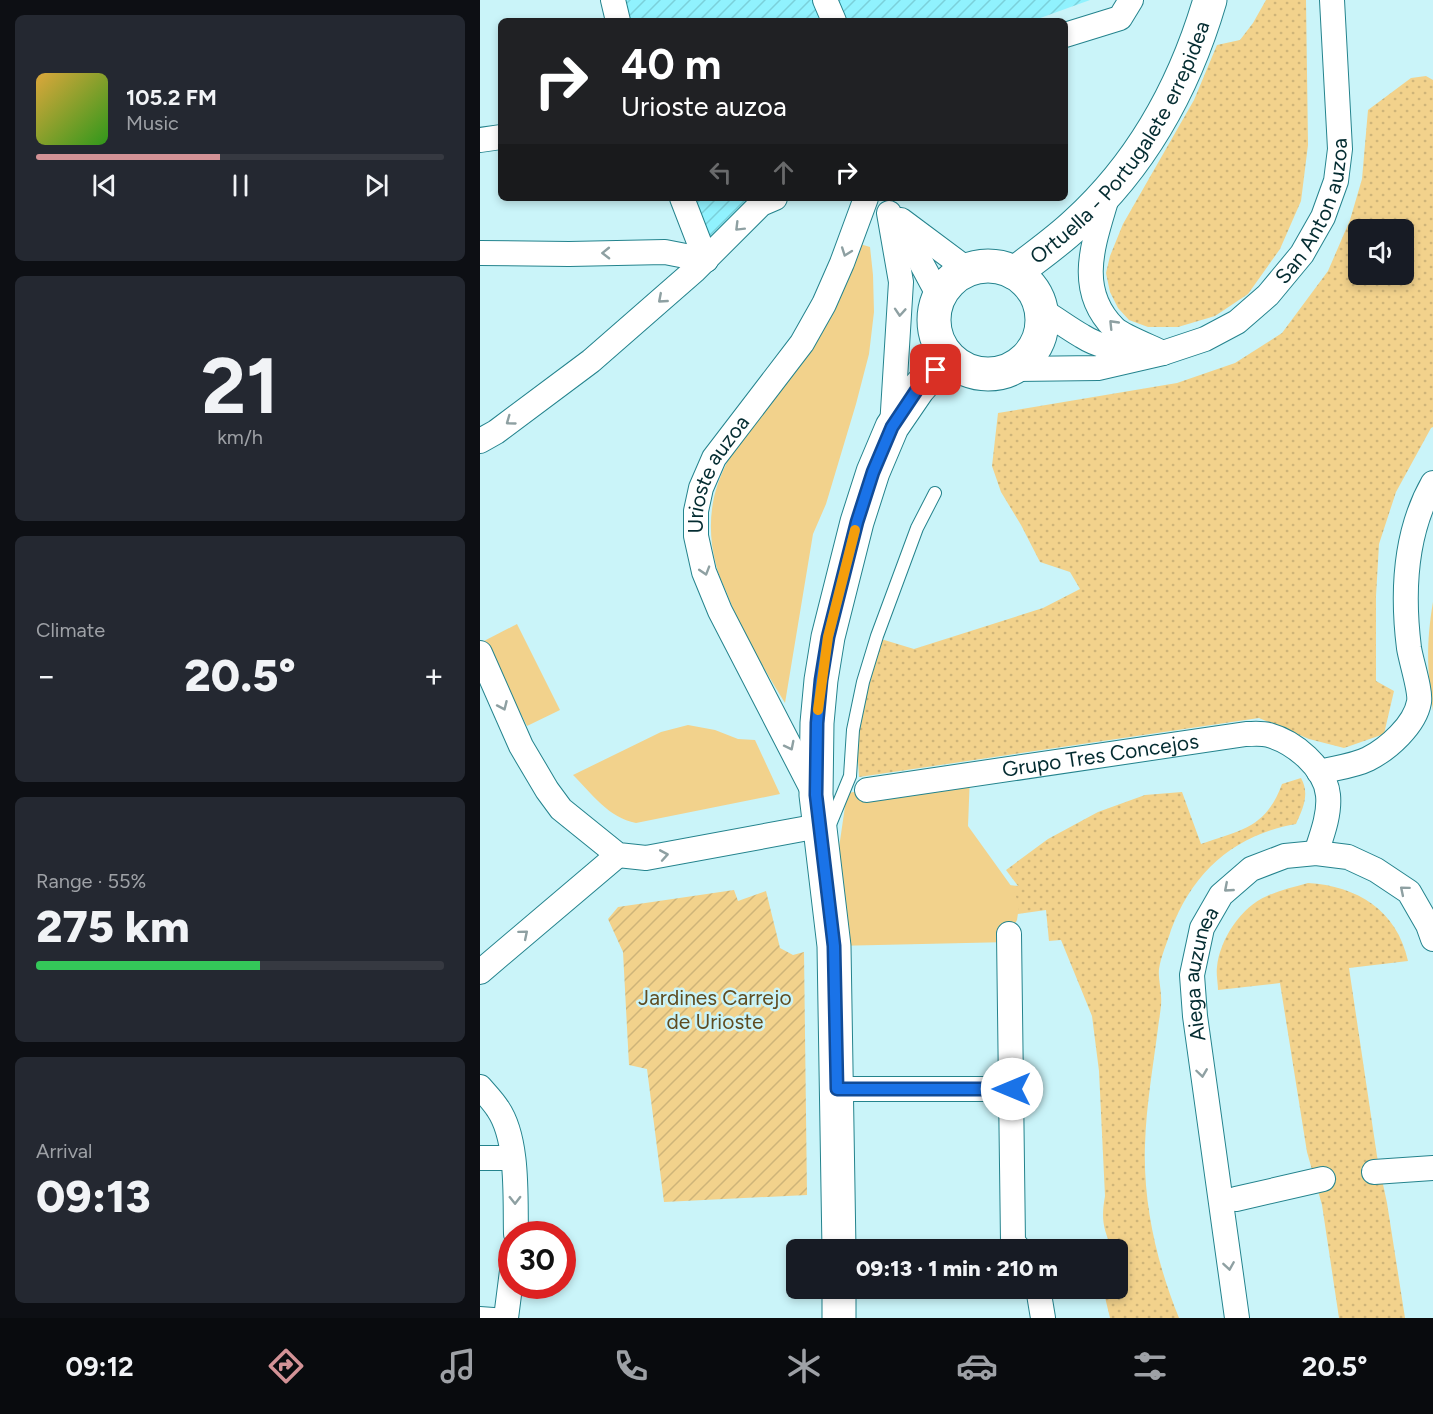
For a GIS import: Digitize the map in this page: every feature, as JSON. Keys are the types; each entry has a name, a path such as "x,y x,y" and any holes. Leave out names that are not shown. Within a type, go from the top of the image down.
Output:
{"street":[{"path":"613,0 617,18"},
{"path":"825,0 833,18"},
{"path":"1068,34 1120,18 1131,0"},
{"name":"Ortuella - Portugalete errepidea","path":"1015,273 1076,224 1109,190 1148,141 1183,78 1210,0"},
{"name":"San Anton auzoa","path":"1010,369 1098,368 1163,352 1205,339 1237,322 1268,295 1302,254 1323,217 1336,181 1340,149 1332,0"},
{"path":"480,140 498,137"},
{"path":"1109,190 1092,248 1090,277 1095,302 1114,329 1163,352"},
{"path":"683,201 706,260"},
{"path":"480,441 496,432 591,361 706,260 761,204 768,201"},
{"name":"Urioste auzoa","path":"818,822 704,572 696,536 696,512 701,488 714,458 802,343 813,323 842,263 865,201"},
{"path":"885,205 925,239 968,270"},
{"path":"885,205 905,241 918,257 939,296"},
{"name":"Urioste auzoa","path":"885,205 902,282 892,427"},
{"path":"480,253 665,252 706,260"},
{"path":"989,266 1001,267 1015,273 1032,288 1038,299 1041,310 1041,330 1035,345 1026,357 1010,369 999,373 976,373 956,364 947,356 937,337 934,322 939,296 955,277 968,270 989,266"},
{"path":"1041,310 1083,337 1101,345 1138,352 1163,352"},
{"name":"Urioste auzoa","path":"839,1239 834,946 818,822 817,723 821,680 828,637 857,522 873,472 892,427 918,388 947,356"},
{"path":"1319,772 1367,760 1407,729 1419,702 1409,649 1406,576 1412,535 1433,483"},
{"path":"480,653 521,746 547,790 561,809 618,855 646,858 818,822"},
{"name":"Grupo Tres Concejos","path":"867,790 1246,734 1266,734 1290,743 1319,772 1328,796 1325,826 1316,853"},
{"name":"Aiega auzunea","path":"1237,1318 1209,1121 1192,975 1202,928 1221,895 1251,869 1285,856 1316,853 1348,857 1376,870 1409,892 1428,925 1433,939"},
{"path":"480,972 618,855"},
{"path":"1009,934 1013,1239"},
{"path":"480,1087 499,1110 505,1123 512,1158 515,1221"},
{"path":"837,1089 1012,1089"},
{"path":"480,1158 512,1158"},
{"path":"1374,1172 1433,1168"},
{"path":"1236,1199 1323,1179"},
{"path":"506,1316 508,1299"},
{"path":"839,1299 839,1318"},
{"path":"1040,1299 1043,1318"}],"lane":[{"path":"818,822 850,776 852,730 863,682 917,528 935,493"},
{"path":"480,1313 506,1316"}],"shaded area":[{"path":"617,0 1090,0 1040,18 624,18"},
{"path":"693,201 756,201 708,241"}],"green space":[{"path":"1266,0 1306,0 1308,145 1301,201 1280,249 1248,294 1215,316 1178,327 1148,327 1129,320 1118,308 1110,292 1106,273 1123,224 1194,100 1217,45 1240,40"},
{"path":"1426,76 1433,80 1433,427 1396,492 1379,544 1376,596 1376,681 1394,691 1384,734 1344,748 1309,739 1259,718 859,777 857,745 863,707 881,639 914,649 1043,608 1080,589 1070,572 1040,562 1001,492 992,466 998,413 1177,383 1235,363 1282,333 1328,271 1348,225 1348,285 1414,285 1414,219 1350,219 1362,179 1368,110 1411,78"},
{"path":"860,244 870,247 873,275 874,312 869,354 826,504 813,534 785,703 745,635 718,572 711,530 714,500 723,472 736,446 813,347 828,323 846,284"},
{"path":"1433,602 1433,711 1428,656"},
{"path":"517,624 560,710 527,726 484,641"},
{"path":"688,725 715,730 738,739 755,740 780,794 636,823 609,811 573,775 661,732"},
{"path":"970,775 968,826 1014,890 1019,906 1017,920 1009,934 1010,942 834,946 836,868 847,793"},
{"path":"1301,778 1304,784 1303,807 1296,824 1253,837 1218,859 1191,891 1180,909 1159,969 1161,1004 1147,1116 1146,1189 1158,1255 1179,1318 1110,1318 1105,1299 1128,1299 1128,1239 1108,1239 1104,1223 1105,1196 1099,1071 1092,1016 1061,940 1049,941 1046,910 1003,916 982,882 1018,886 1006,870 1048,839 1098,812 1145,795 1182,792 1201,844 1240,830 1260,819 1276,799 1282,784"},
{"path":"1308,883 1343,889 1372,904 1395,928 1403,943 1408,961 1349,968 1377,1156 1387,1203 1405,1318 1339,1318 1322,1205 1307,1152 1280,983 1218,990 1219,956 1233,925 1258,901 1282,890"},
{"name":"Jardines Carrejo de Urioste","path":"734,890 738,901 766,891 780,948 793,955 804,952 807,1195 664,1202 647,1069 629,1065 623,952 608,919 618,907"}],"slow traffic":[{"path":"818,710 828,637 855,530"}],"route":[{"path":"936,370 918,388 892,427 873,472 857,522 828,637 821,680 817,723 816,795 834,946 837,1089 1012,1089"}]}
